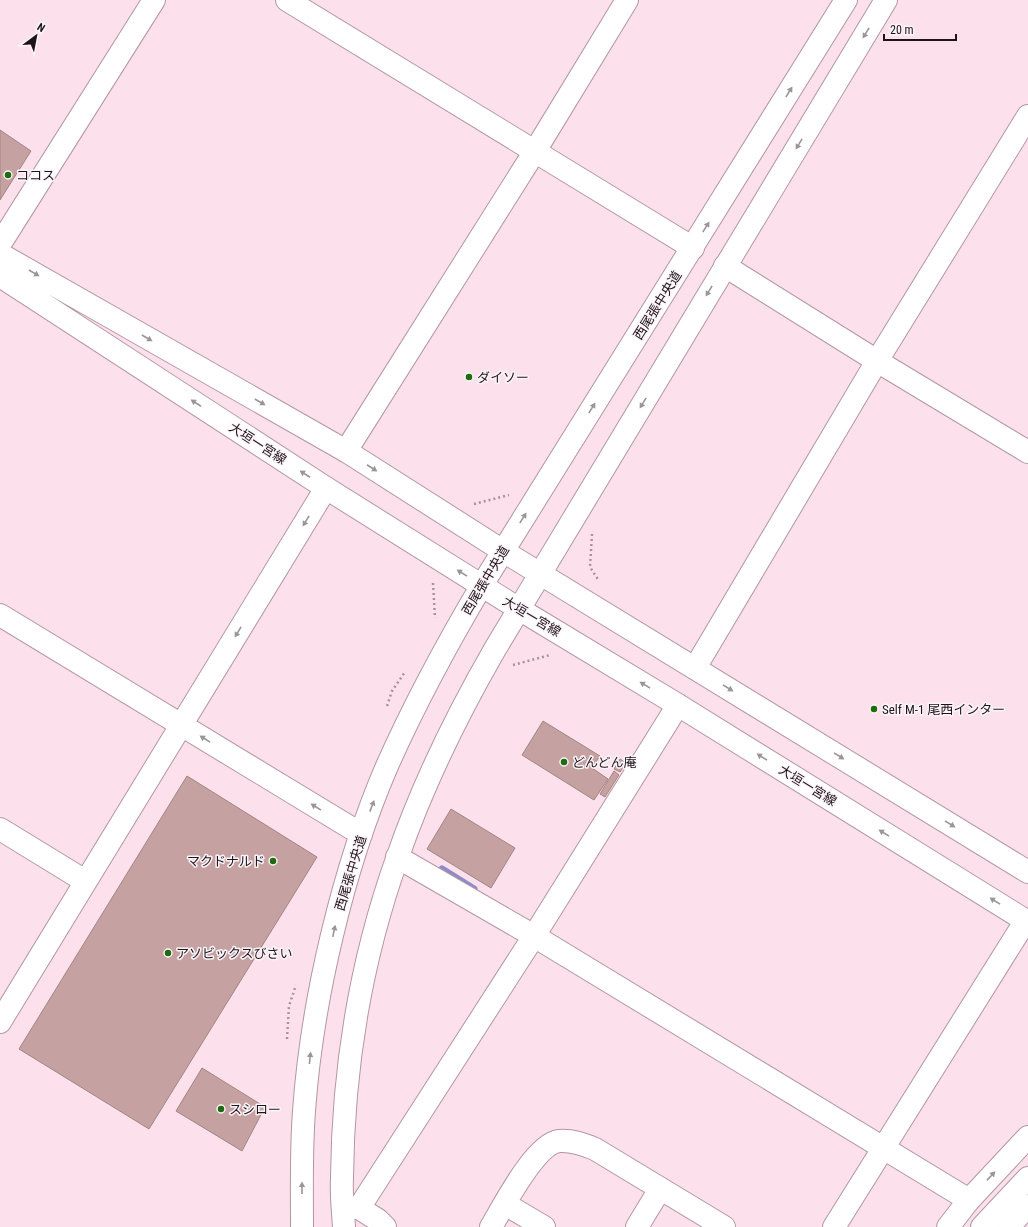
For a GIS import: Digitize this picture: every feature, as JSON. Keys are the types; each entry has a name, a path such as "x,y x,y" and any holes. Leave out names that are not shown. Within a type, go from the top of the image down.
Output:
{"main road":[{"path":"0,244 154,0"},
{"path":"287,0 693,248"},
{"path":"346,451 535,151 627,0"},
{"name":"西尾張中央道","path":"302,1227 304,1112 311,1050 322,985 336,919 361,834 387,767 418,700 448,642 502,551 693,248 846,0"},
{"path":"349,1214 342,1180 344,1121 349,1061 364,980 376,927 397,856 416,807 472,688 886,0"},
{"path":"695,668 877,361 1028,116"},
{"path":"0,254 346,451 502,551 1028,872"},
{"path":"725,266 877,361 1028,452"},
{"name":"大垣一宮線","path":"0,276 326,488 519,609 678,705 1027,921"},
{"path":"0,1022 326,488"},
{"path":"0,615 361,834"},
{"path":"349,1214 534,936 678,705"},
{"path":"0,829 85,882"},
{"path":"397,856 534,936 969,1200"},
{"path":"834,1227 1027,921"},
{"path":"948,1227 969,1200 1028,1137"},
{"path":"491,1227 530,1163 545,1148 557,1141 577,1143 595,1149 724,1227"},
{"path":"982,1227 1028,1178"},
{"path":"644,1224 660,1189"},
{"path":"505,1204 544,1227"},
{"path":"1008,1227 1028,1206"},
{"path":"349,1214 378,1220 385,1227"}],"path":[{"path":"592,532 590,567 602,585"}],"building":[{"name":"ココス","path":"0,130 31,151 0,200"},
{"name":"どんどん庵","path":"543,721 600,756 592,768 608,779 594,800 522,755"},
{"path":"620,759 626,763 620,772 614,769"},
{"path":"614,771 619,775 605,797 600,794"},
{"name":"アソビックスびさい","path":"187,776 317,857 149,1129 19,1049"},
{"path":"451,809 515,848 491,888 427,849"},
{"name":"スシロー","path":"202,1068 265,1107 242,1151 176,1111"}],"waterway":[{"path":"442,869 474,889"}],"place":[{"name":"ココス","path":"8,175"},
{"name":"ダイソー","path":"469,377"},
{"name":"Self M-1 尾西インター","path":"874,709"},
{"name":"どんどん庵","path":"564,762"},
{"name":"マクドナルド","path":"273,861"},
{"name":"アソビックスびさい","path":"168,953"},
{"name":"スシロー","path":"221,1109"}]}
